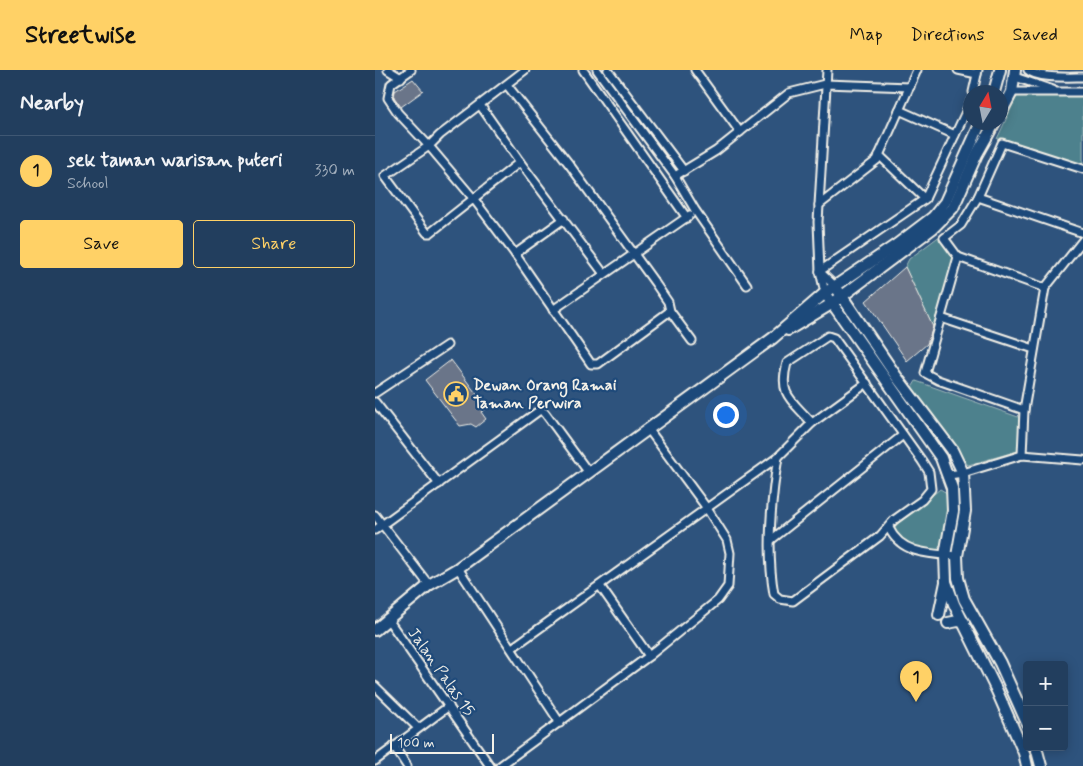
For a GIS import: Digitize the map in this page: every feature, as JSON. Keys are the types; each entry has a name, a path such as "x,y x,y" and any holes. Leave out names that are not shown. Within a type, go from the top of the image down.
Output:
{"street":[{"path":"388,70 401,78"},
{"path":"411,70 391,84 388,98 473,198 515,254 588,360 594,365 670,311"},
{"path":"520,162 430,233 427,233 385,176 429,146 525,70"},
{"path":"583,70 687,218"},
{"path":"597,70 675,176 695,210 747,285"},
{"path":"608,70 684,171"},
{"path":"827,70 819,206 820,271 825,293 941,458 949,475 952,488 953,511 951,536 945,555 946,582 939,615"},
{"path":"819,206 877,160 917,70"},
{"path":"958,70 977,72 974,85"},
{"path":"1027,70 1031,73 1055,77 1083,77"},
{"path":"699,71 740,132"},
{"path":"1000,73 1015,74 1058,92"},
{"path":"1008,100 1012,92 1015,74"},
{"path":"675,176 740,132 789,93 825,84 910,87"},
{"path":"507,85 569,164 668,302 670,311 692,341"},
{"path":"1008,92 1083,92"},
{"path":"480,105 604,274"},
{"path":"899,110 955,135"},
{"path":"820,271 925,199 963,118"},
{"path":"375,630 387,618 429,585 458,568 649,430 773,338 825,293 896,245 933,217 945,202 977,130"},
{"path":"773,338 833,303 933,228 953,208 977,154 990,130"},
{"path":"1045,288 958,257 945,238 961,225 978,197 1002,143 1083,169"},
{"path":"879,154 925,199"},
{"path":"978,197 1083,233"},
{"path":"553,310 632,253 687,218 695,210"},
{"path":"515,254 564,219"},
{"path":"1023,455 1024,410 1045,288 1083,240"},
{"path":"958,257 925,373 938,380 1024,410"},
{"path":"820,271 835,286 896,376 953,450 963,473 965,511 957,556 959,578 964,599 1000,663 1023,714"},
{"path":"941,318 1034,349"},
{"path":"778,457 771,540 771,578 774,594 780,599 793,601 880,536 889,528 894,520 922,500 931,489 929,472 867,383 833,338 827,336 787,363 783,378 784,391 812,423"},
{"path":"375,393 447,345"},
{"path":"511,648 778,457 812,423 867,383"},
{"path":"375,402 439,484"},
{"path":"375,530 540,410 545,413 589,472"},
{"path":"500,766 649,656 718,600 728,586 730,553 727,540 649,430"},
{"path":"771,540 903,435"},
{"path":"949,475 963,473 1023,455 1083,460"},
{"path":"375,514 429,585"},
{"path":"889,528 894,539 906,548 957,556"},
{"path":"458,568 560,723"},
{"path":"946,582 1024,753 1027,766"},
{"path":"600,586 649,656"},
{"name":"Jalan Palas 15","path":"387,618 490,766"},
{"path":"948,623 964,622"},
{"path":"375,686 417,727"},
{"path":"375,761 417,727 449,706"},
{"path":"394,746 407,766"},
{"path":"1037,751 1041,766"}],"green space":[{"path":"1020,92 1083,96 1083,166 997,139 1001,130 1008,130 1008,115"},
{"path":"941,235 955,259 933,327 905,267 909,259"},
{"path":"916,381 1021,418 1018,451 968,465 910,391"},
{"path":"940,489 947,493 948,500 945,534 938,549 933,553 904,543 894,527"}],"building":[{"path":"413,79 423,91 401,107 394,97 395,91"},
{"path":"905,267 933,327 927,344 907,361 866,301"},
{"name":"Dewan Orang Ramai Taman Perwira","path":"451,360 487,408 481,412 486,419 476,427 471,424 460,426 425,380"}],"place":[{"name":"Dewan Orang Ramai Taman Perwira","path":"456,394"},
{"name":"sek taman warisan puteri","path":"916,702"}]}
